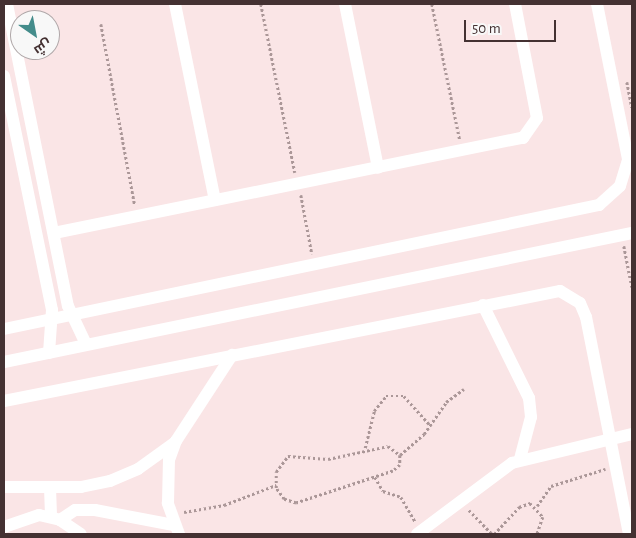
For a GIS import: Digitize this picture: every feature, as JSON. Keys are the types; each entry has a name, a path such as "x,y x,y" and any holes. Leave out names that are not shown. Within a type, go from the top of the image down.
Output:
{"street":[{"path":"6,4 70,315 86,344"},
{"path":"175,4 215,200"},
{"path":"345,4 378,168"},
{"path":"54,233 522,138 536,125 515,4"},
{"path":"4,329 582,211 607,200 624,178 628,150 597,4"},
{"path":"4,76 6,102 53,319 49,352"},
{"path":"4,362 627,234"},
{"path":"4,401 552,291 567,293 580,303 629,534"},
{"path":"483,305 529,398 530,417 520,459"},
{"path":"4,527 26,516 56,518 75,510 95,510 174,524 166,480 176,441 232,355"},
{"path":"419,533 460,501 520,459 632,434"},
{"path":"4,487 95,485 125,476 176,441"},
{"path":"50,487 56,518 81,534"}],"path":[{"path":"261,4 315,265"},
{"path":"432,4 462,151"},
{"path":"101,24 137,216"},
{"path":"627,234 632,287"},
{"path":"400,455 388,446 365,448 328,459 288,456 276,472 276,485 284,499 296,503 396,469 400,455 430,426 446,402 464,389"},
{"path":"365,448 374,411 386,396 404,396 430,426"},
{"path":"536,506 551,486 616,466"},
{"path":"375,477 383,491 401,497 419,533"},
{"path":"174,524 276,485"},
{"path":"460,501 493,534 519,506 536,506"},
{"path":"536,506 543,521 537,534"}]}
